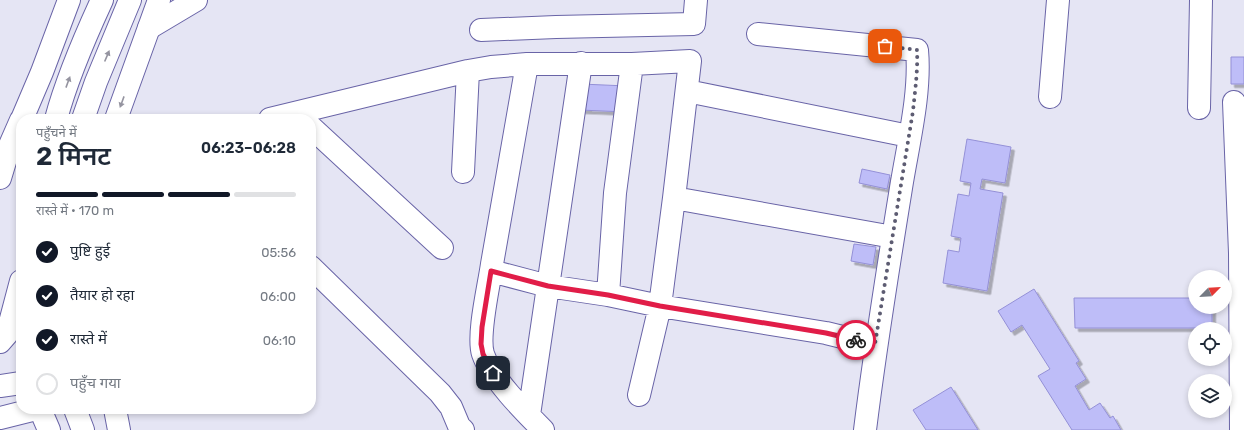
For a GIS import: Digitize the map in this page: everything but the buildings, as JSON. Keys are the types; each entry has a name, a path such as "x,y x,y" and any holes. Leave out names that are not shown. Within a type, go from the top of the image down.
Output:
{"main road":[{"path":"24,114 42,72 69,0"},
{"path":"57,114 83,39 102,0"},
{"path":"86,114 96,82 130,0"},
{"path":"118,114 159,0"},
{"path":"149,28 196,0"},
{"path":"481,30 694,24 696,0"},
{"path":"1050,97 1058,0"},
{"path":"1199,108 1201,0"},
{"path":"758,34 917,50 918,62 913,111 875,344 865,430"},
{"path":"306,114 468,70 527,64 632,64 690,61 660,306 639,395"},
{"path":"536,423 548,286 581,63"},
{"path":"527,64 491,271 482,327 481,344 488,366 498,380 536,423"},
{"path":"608,295 615,193 632,64"},
{"path":"463,172 468,70"},
{"path":"687,91 909,136"},
{"path":"1234,102 1240,252 1241,430"},
{"path":"0,178 10,145 16,131"},
{"path":"316,132 442,248"},
{"path":"674,198 893,237"},
{"path":"491,271 548,286 826,333 875,344"},
{"path":"316,272 440,393 451,407 460,428"},
{"path":"0,342 7,334 16,300"},
{"path":"0,386 16,384"},
{"path":"0,418 16,414"},
{"path":"42,414 50,430"},
{"path":"77,414 83,430"},
{"path":"116,414 119,430"}],"way so far":[{"path":"856,340 875,344 913,111 918,62 917,50 885,46"}],"route":[{"path":"493,373 483,354 481,344 482,327 491,271 548,286 826,333 856,340"}]}
